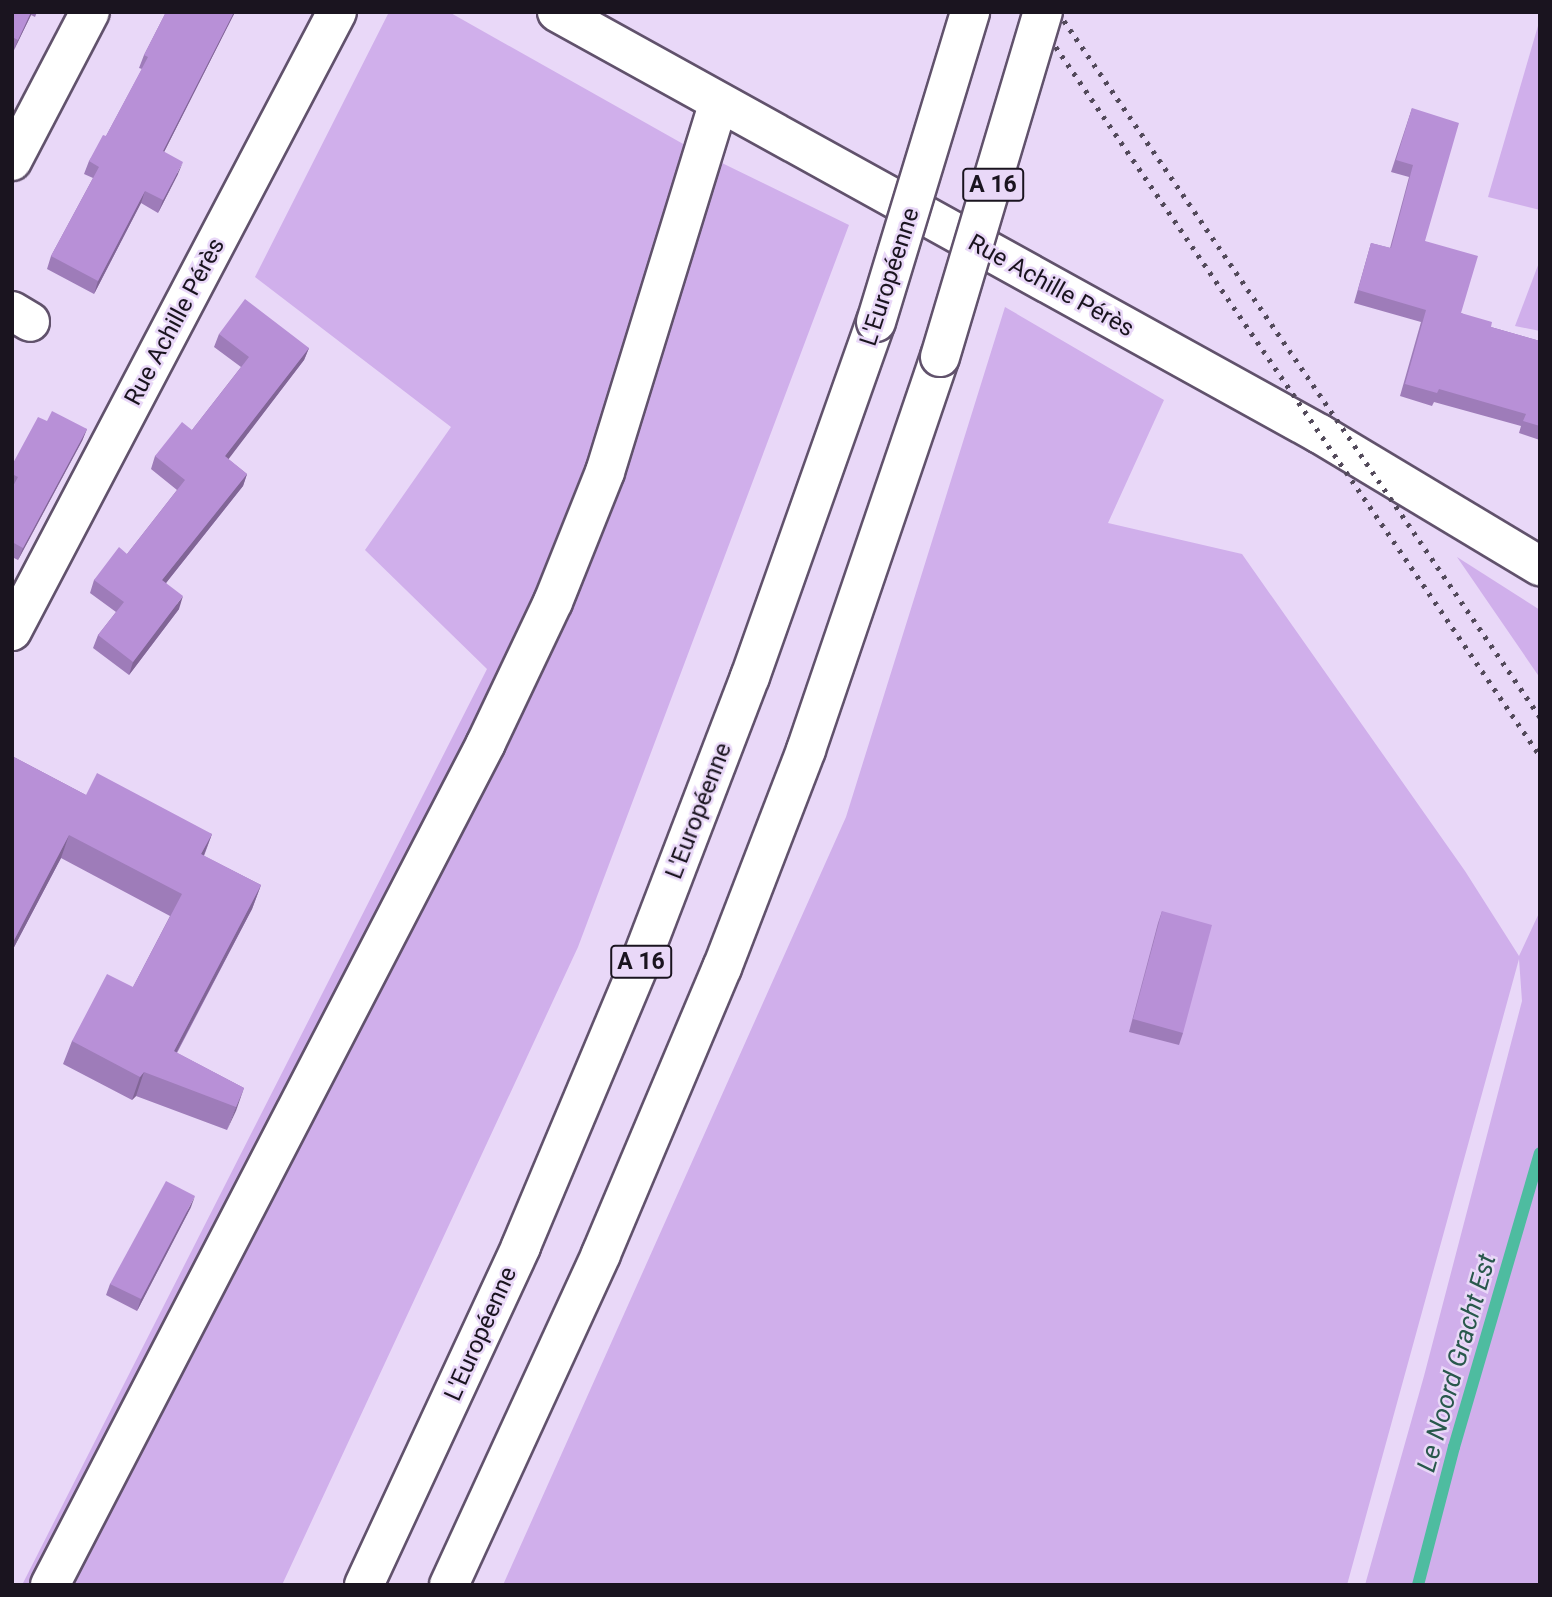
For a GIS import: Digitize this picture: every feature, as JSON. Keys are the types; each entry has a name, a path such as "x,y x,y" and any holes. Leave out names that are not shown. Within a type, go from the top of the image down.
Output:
{"main road":[{"path":"12,161 90,12"},
{"name":"Rue Achille Pérès","path":"12,631 337,12"},
{"name":"Rue Achille Pérès","path":"557,12 1320,434 1540,566"},
{"name":"L'Européenne","path":"364,1585 521,1246 642,958 750,677 876,322 970,12"},
{"name":"A 16","path":"449,1585 596,1266 722,968 814,727 940,357 1043,12"},
{"path":"50,1585 486,743 553,602 605,472 719,102"}],"shaded area":[{"path":"389,12 449,12 685,145 849,225 578,947 282,1585 22,1585 487,669 365,550 451,427 255,277"},
{"path":"1540,19 1540,210 1488,197"},
{"path":"1540,260 1540,331 1515,326"},
{"path":"1005,307 1164,400 1108,523 1242,554 1465,871 1519,956 1540,911 1540,1585 1365,1585 1424,1376 1522,1001 1519,959 1347,1585 503,1585 846,817"},
{"path":"1457,557 1540,610 1540,678"}],"building":[{"path":"12,12 31,12 18,40 12,37"},
{"path":"166,12 234,12 163,151 183,162 163,200 145,191 98,281 51,256 99,167 89,161 103,135 106,136 148,57 144,55"},
{"path":"1412,108 1459,123 1425,241 1478,256 1461,313 1492,322 1491,327 1540,341 1540,426 1523,421 1526,414 1439,389 1437,393 1405,384 1426,310 1358,290 1371,243 1391,248 1413,165 1396,160"},
{"path":"245,299 309,348 225,456 247,474 162,580 183,596 133,662 98,635 124,602 94,580 119,547 127,554 185,480 155,456 182,422 192,430 249,357 219,334"},
{"path":"52,411 87,429 23,548 12,542 12,488 18,477 12,474 12,465 38,417 47,421"},
{"path":"12,756 86,795 97,773 212,834 201,854 261,885 174,1051 244,1088 236,1107 144,1072 140,1077 72,1041 107,974 133,987 182,894 69,835 12,944"},
{"path":"1162,911 1212,925 1183,1033 1133,1019"},
{"path":"166,1181 195,1196 141,1299 110,1284"}],"waterway":[{"name":"Le Noord Gracht Est","path":"1418,1585 1454,1447 1540,1153"}],"railway":[{"path":"1032,12 1540,756"},
{"path":"1058,12 1540,717"}]}
